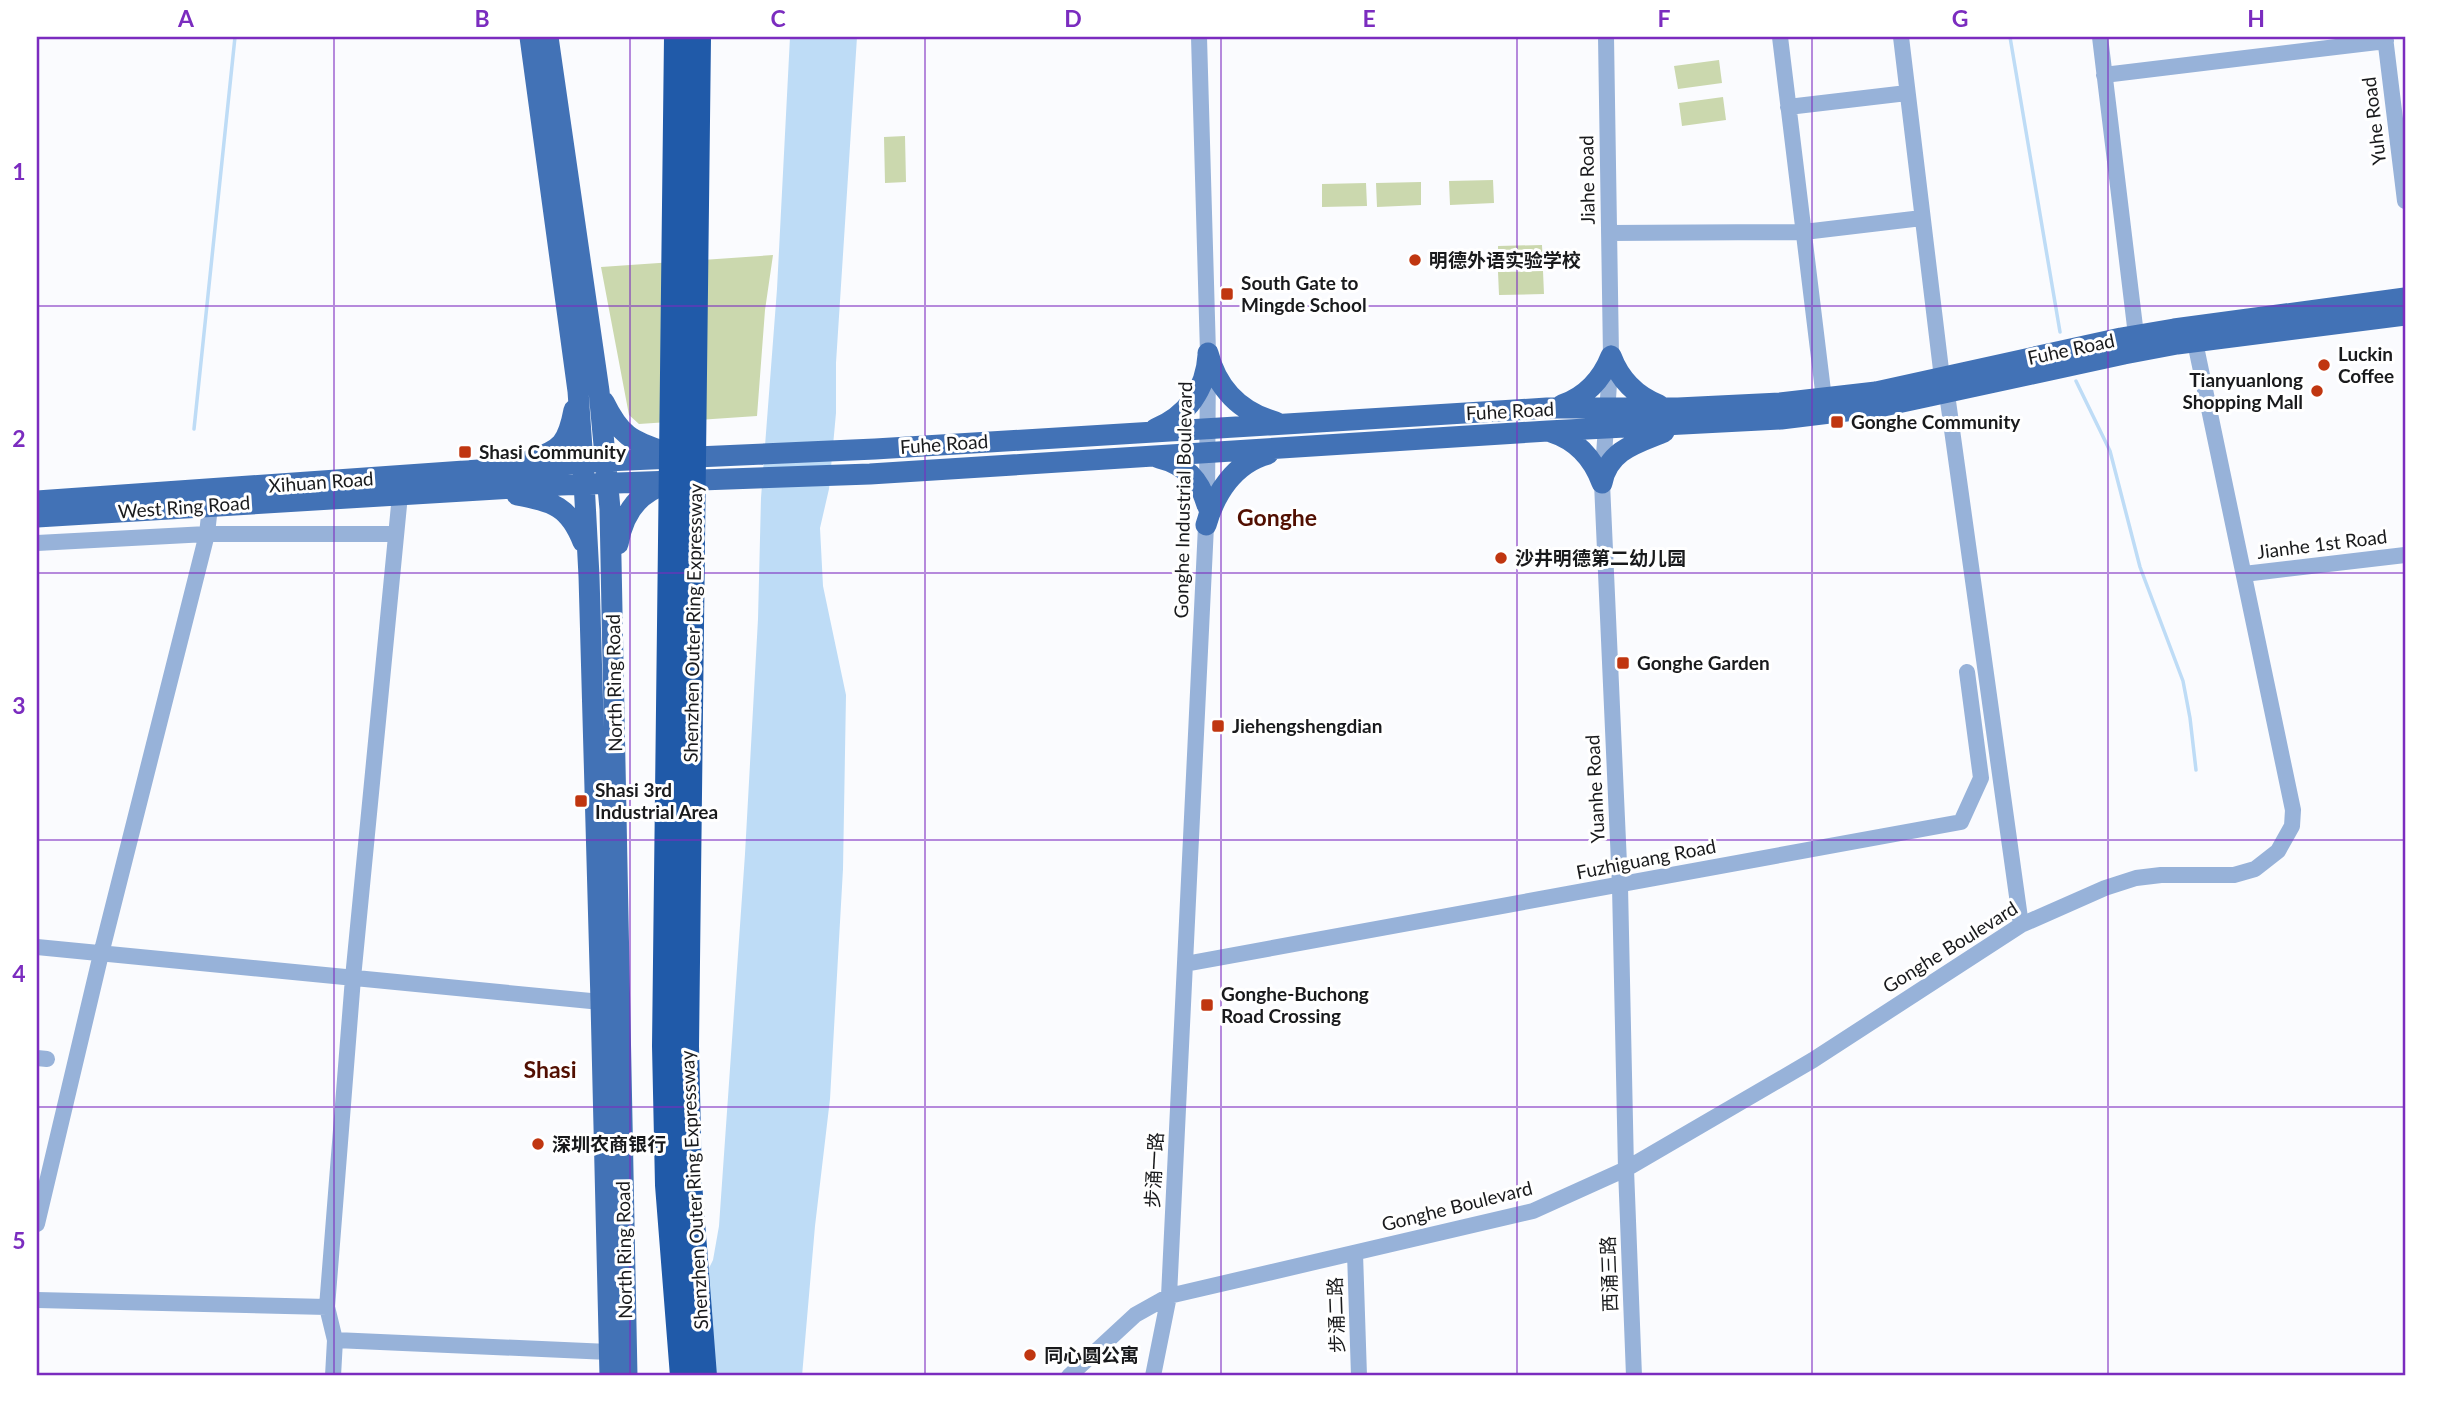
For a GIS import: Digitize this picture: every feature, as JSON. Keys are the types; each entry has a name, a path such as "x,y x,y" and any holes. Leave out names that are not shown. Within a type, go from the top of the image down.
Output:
{"highway":[{"path":"674,37 687,77"},
{"path":"687,77 701,37"},
{"name":"Shenzhen Outer Ring Expressway","path":"682,1376 667,1185 664,1046 687,77"},
{"name":"Shenzhen Outer Ring Expressway","path":"687,77 687,1046 690,1183 705,1376"}],"main road":[{"name":"North Ring Road","path":"530,37 588,391 606,461 608,483 628,1376"},
{"name":"North Ring Road","path":"548,37 588,391 583,484 601,1002 610,1376"},
{"name":"Fuhe Road","path":"606,461 869,449 1546,408 1607,407 1673,417 1823,415 1879,407 1945,386 2136,335 2405,298"},
{"name":"Fuhe Road","path":"583,484 870,474 1606,429 1729,407 1945,386 2195,342 2405,315"},
{"path":"1208,353 1215,374 1235,401 1254,414 1286,424"},
{"path":"1146,432 1166,425 1191,403 1202,385 1208,353"},
{"path":"1546,408 1571,402 1581,396 1600,378 1611,356"},
{"path":"1602,483 1608,465 1621,451 1673,417 1637,394 1621,377 1611,356"},
{"path":"505,469 549,454 562,444 588,391 626,436 639,444 680,457"},
{"path":"1548,431 1568,439 1584,452 1602,483"},
{"path":"1207,515 1220,491 1235,472 1255,457 1287,448"},
{"path":"1146,457 1172,462 1188,471 1200,486 1207,515"},
{"name":"Xihuan Road","path":"37,501 606,461"},
{"path":"612,577 621,530 633,506 654,488 680,481"},
{"name":"West Ring Road","path":"37,517 583,484"},
{"path":"488,490 544,500 561,508 573,520 587,552"}],"street":[{"name":"Gonghe Industrial Boulevard","path":"1185,964 1208,453 1208,353 1199,37"},
{"name":"Jiahe Road","path":"1606,37 1611,356 1607,407"},
{"path":"1780,37 1824,399"},
{"path":"1900,37 1922,218 2021,925"},
{"path":"2100,37 2136,335"},
{"path":"2104,75 2386,39"},
{"name":"Yuhe Road","path":"2386,39 2405,201"},
{"path":"1788,107 1907,93"},
{"path":"1609,233 1804,232 1922,218"},
{"name":"Gonghe Boulevard","path":"1069,1376 1135,1315 1170,1296 1533,1211 1626,1169 1813,1060 2021,925 2105,888 2136,878 2161,875 2234,875 2255,869 2278,851 2292,827 2293,810 2195,342"},
{"name":"Yuanhe Road","path":"1607,407 1602,483 1620,886 1626,1169"},
{"path":"333,1376 335,1340 327,1307 353,978 400,495"},
{"path":"37,1224 206,534 210,506"},
{"path":"37,543 206,534 396,534"},
{"name":"Jianhe 1st Road","path":"2244,574 2405,555"},
{"name":"Fuzhiguang Road","path":"1185,964 1961,822 1981,778 1967,672"},
{"path":"37,947 601,1002"},
{"name":"步涌一路","path":"1153,1376 1170,1296 1185,964"},
{"name":"西涌三路","path":"1626,1169 1634,1376"},
{"name":"步涌二路","path":"1355,1253 1359,1376"},
{"path":"37,1300 327,1307"},
{"path":"335,1340 609,1352"}],"green space":[{"path":"1719,60 1722,83 1678,89 1674,66"},
{"path":"1723,97 1726,120 1682,126 1679,103"},
{"path":"905,136 906,182 885,183 884,137"},
{"path":"1493,180 1494,203 1450,205 1449,181"},
{"path":"1421,182 1421,205 1377,207 1376,183"},
{"path":"1366,183 1367,206 1322,207 1322,184"},
{"path":"1542,245 1543,268 1498,269 1498,246"},
{"path":"773,255 765,310 757,416 639,424 629,415 601,267"},
{"path":"1543,271 1544,294 1499,295 1498,272"}],"water":[{"path":"790,37 857,37 836,363 836,413 829,489 820,528 823,586 846,695 843,869 830,1099 815,1226 802,1376 671,1376 671,1344 713,1260 719,1226 745,854 758,619 761,498 777,289"}],"waterway":[{"path":"194,429 235,37"},
{"path":"2010,37 2060,332"},
{"path":"2076,381 2110,451 2140,567 2183,681 2196,770"}],"place":[{"name":"明德外语实验学校","path":"1415,260"},
{"name":"South Gate to Mingde School","path":"1227,294"},
{"name":"Luckin Coffee","path":"2324,365"},
{"name":"Tianyuanlong Shopping Mall","path":"2317,391"},
{"name":"Gonghe Community","path":"1837,422"},
{"name":"Shasi Community","path":"465,452"},
{"name":"沙井明德第二幼儿园","path":"1501,558"},
{"name":"Gonghe Garden","path":"1623,663"},
{"name":"Jiehengshengdian","path":"1218,726"},
{"name":"Shasi 3rd Industrial Area","path":"581,801"},
{"name":"Gonghe-Buchong Road Crossing","path":"1207,1005"},
{"name":"深圳农商银行","path":"538,1144"},
{"name":"同心圆公寓","path":"1030,1355"}],"district":[{"name":"Gonghe","path":"1277,518"},
{"name":"Shasi","path":"550,1070"}]}
